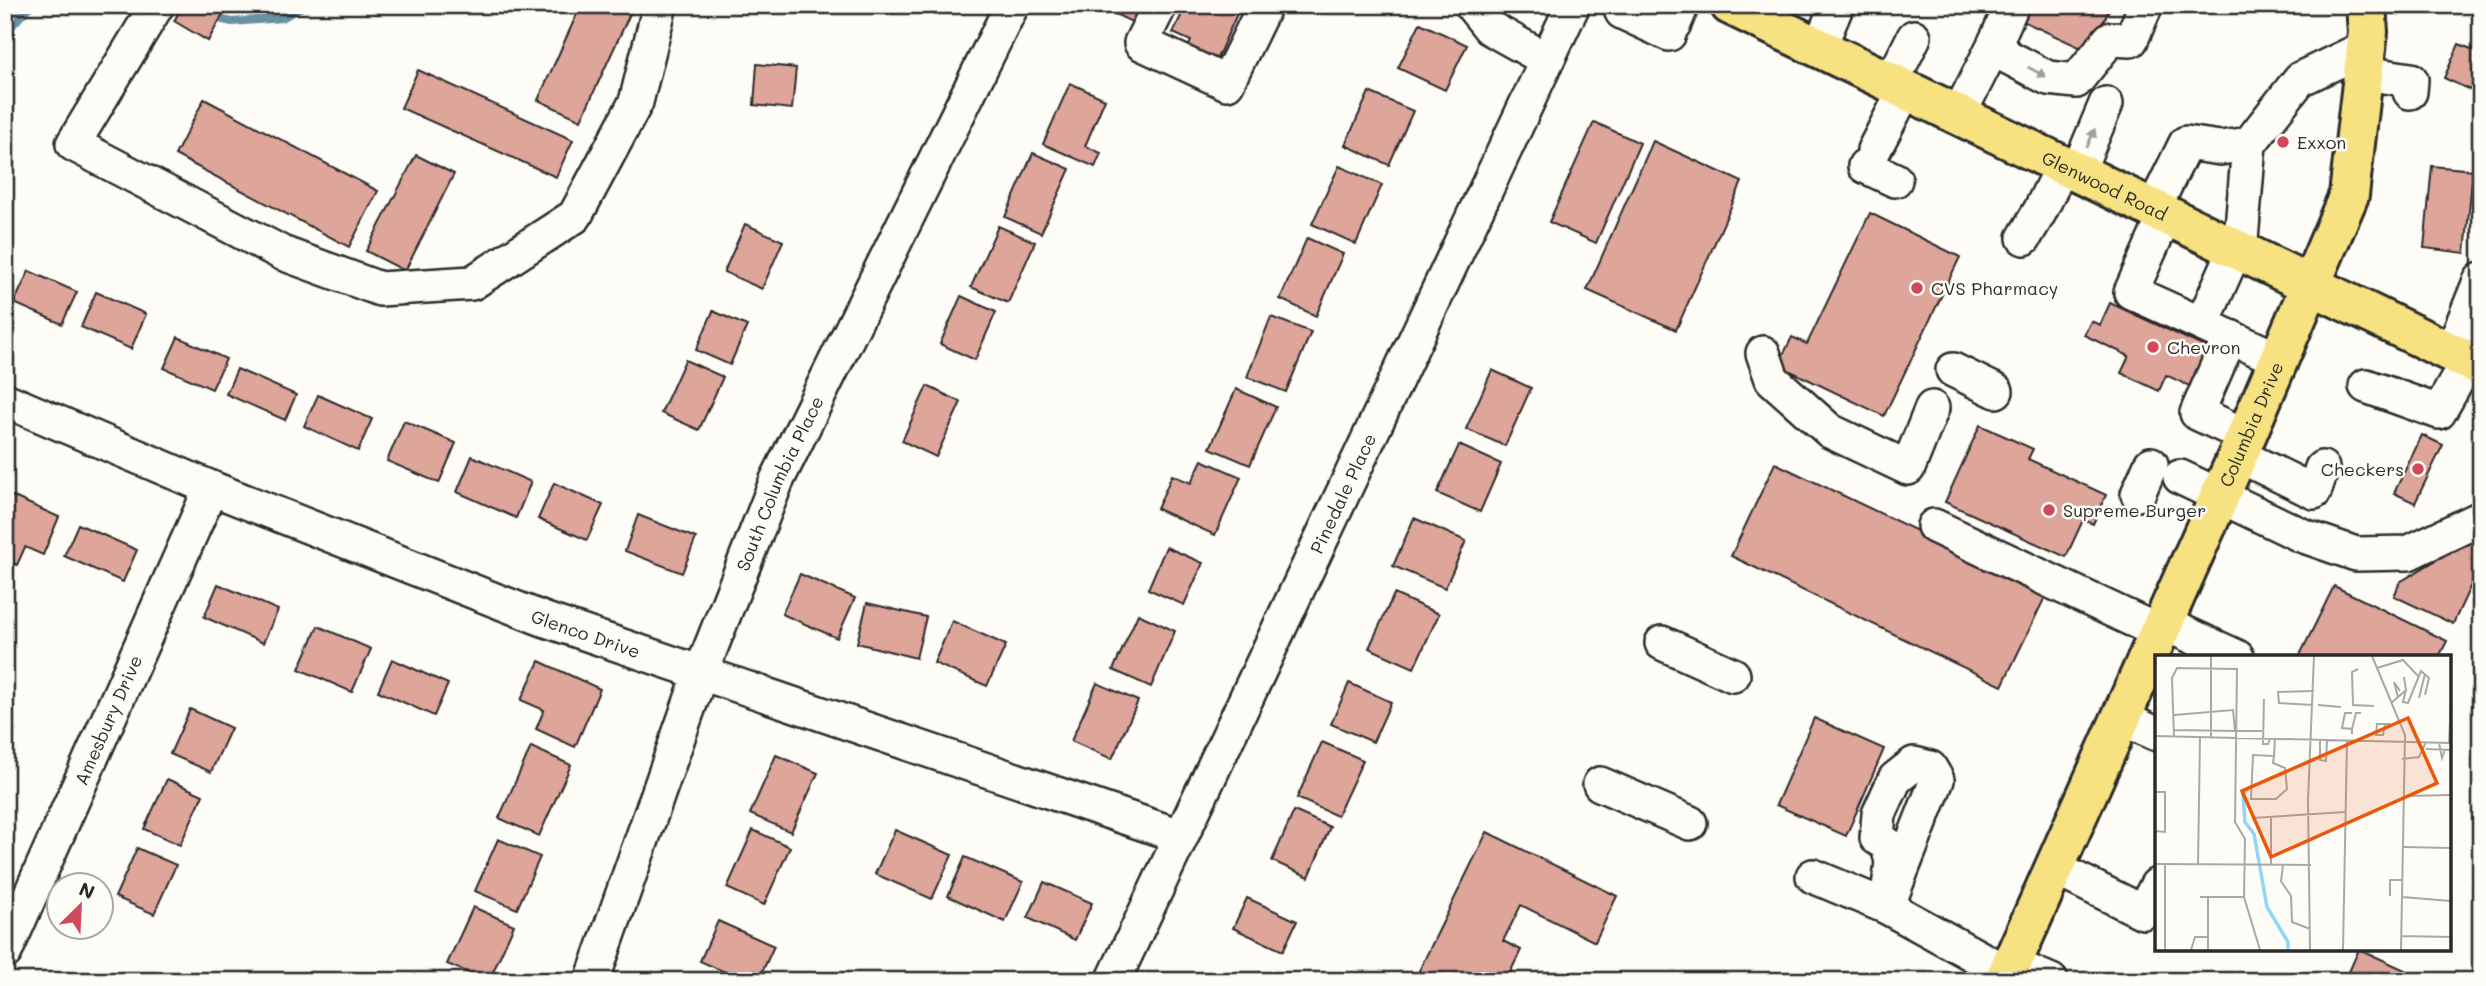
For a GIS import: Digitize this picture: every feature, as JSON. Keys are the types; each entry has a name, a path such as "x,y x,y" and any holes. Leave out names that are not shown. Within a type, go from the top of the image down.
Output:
{"main road":[{"name":"Glenwood Road","path":"1730,5 2466,360"},
{"name":"Columbia Drive","path":"2007,973 2220,496 2349,195 2366,60 2366,5"}],"street":[{"path":"157,5 72,144 282,253 380,289 472,283 575,216 636,102 660,5"},
{"name":"South Columbia Place","path":"592,981 700,675 777,480 1012,5"},
{"path":"1160,5 1141,43 1227,83 1265,5"},
{"path":"1474,5 1473,8 1490,28 1547,60"},
{"name":"Pinedale Place","path":"1113,981 1573,5"},
{"path":"1625,5 1622,12 1675,21"},
{"path":"1819,48 1837,5"},
{"path":"1958,116 2012,5"},
{"path":"1996,41 2006,56 2048,78 2076,81 2110,39 2131,40 2146,5"},
{"path":"1895,180 1870,158 1914,37"},
{"path":"2322,468 2314,492 2197,413 2238,251 2249,144 2300,79 2366,60 2411,80 2410,92"},
{"path":"2024,238 2069,169 2106,104"},
{"path":"2249,144 2220,148 2186,143 2132,292 2278,359"},
{"path":"2366,386 2439,412 2466,360 2481,279"},
{"path":"1763,353 1772,379 1830,431 1908,468 1932,408"},
{"path":"1953,370 1996,391"},
{"name":"Glenco Drive","path":"5,400 211,488 543,620 1180,836"},
{"path":"2138,494 2166,470 2301,535 2356,554 2408,553 2481,518"},
{"name":"Amesbury Drive","path":"5,952 211,488"},
{"path":"1934,526 2161,628 2232,655"},
{"path":"1662,643 1733,675"},
{"path":"2121,718 2155,733"},
{"path":"1600,784 1690,823"},
{"path":"2054,868 2143,912 2155,889"},
{"path":"1813,876 1887,907 2007,973 2051,981"}],"building":[{"path":"183,5 228,5 208,41 174,21"},
{"path":"581,5 634,5 581,120 538,100"},
{"path":"1144,5 1136,24 1100,7"},
{"path":"1186,5 1241,5 1214,65 1186,52 1191,41 1173,33"},
{"path":"2022,5 2111,5 2090,52 2016,18"},
{"path":"1420,23 1467,45 1445,90 1398,68"},
{"path":"2459,44 2481,53 2481,95 2444,78"},
{"path":"757,64 796,68 792,109 754,105"},
{"path":"418,70 573,140 556,177 401,108"},
{"path":"1070,83 1105,99 1085,146 1101,153 1095,167 1043,144"},
{"path":"1369,92 1413,111 1389,165 1345,145"},
{"path":"204,99 378,191 349,247 175,155"},
{"path":"1594,122 1640,143 1596,243 1549,222"},
{"path":"1653,141 1742,182 1676,330 1587,290"},
{"path":"1033,153 1070,169 1041,233 1005,217"},
{"path":"416,155 454,174 405,271 366,251"},
{"path":"1339,166 1382,185 1356,244 1312,224"},
{"path":"2432,166 2473,170 2465,253 2424,248"},
{"path":"1870,213 1960,257 1884,416 1778,365 1792,337 1807,344"},
{"path":"745,224 783,241 762,289 724,272"},
{"path":"998,226 1035,242 1008,303 971,287"},
{"path":"1307,238 1343,254 1316,316 1280,299"},
{"path":"29,271 77,292 62,324 14,303"},
{"path":"96,292 146,314 131,349 81,327"},
{"path":"961,296 996,312 975,360 940,344"},
{"path":"2110,303 2218,353 2200,391 2166,375 2159,391 2121,373 2129,356 2084,335 2091,321 2100,325"},
{"path":"713,311 747,326 730,365 696,350"},
{"path":"1271,317 1311,332 1286,392 1247,377"},
{"path":"178,337 226,359 212,389 164,368"},
{"path":"685,360 723,377 699,430 661,413"},
{"path":"237,369 296,395 285,420 226,394"},
{"path":"1492,370 1531,388 1505,446 1466,429"},
{"path":"927,386 961,402 936,457 902,441"},
{"path":"1236,389 1276,407 1250,465 1210,448"},
{"path":"318,395 372,419 358,451 304,426"},
{"path":"404,421 456,443 439,483 387,461"},
{"path":"1980,425 2033,449 2028,459 2106,495 2093,524 2083,520 2066,557 1945,502"},
{"name":"Checkers","path":"2422,435 2443,445 2415,503 2394,493"},
{"path":"1459,445 1501,464 1480,512 1437,493"},
{"path":"472,456 531,482 516,518 457,492"},
{"path":"1202,460 1241,477 1215,535 1157,509 1172,475 1191,483"},
{"path":"1775,463 2047,593 2002,686 1731,556"},
{"path":"554,483 603,505 587,540 538,519"},
{"path":"5,493 59,517 43,555 25,547 17,565 5,560"},
{"path":"638,515 696,538 682,573 625,551"},
{"path":"1414,518 1466,541 1445,588 1393,566"},
{"path":"78,524 137,550 123,582 64,556"},
{"path":"2481,533 2481,579 2475,576 2453,624 2394,596 2400,582"},
{"path":"1166,547 1203,563 1184,605 1148,589"},
{"path":"800,574 855,598 837,638 782,614"},
{"path":"218,584 278,610 263,643 204,617"},
{"path":"2334,586 2447,641 2440,655 2300,655"},
{"path":"1394,594 1439,614 1414,668 1369,648"},
{"path":"867,603 926,617 916,658 857,643"},
{"path":"1138,614 1175,631 1151,687 1113,670"},
{"path":"952,621 1006,645 987,686 934,663"},
{"path":"318,626 371,649 352,692 299,669"},
{"path":"392,659 448,684 434,716 378,691"},
{"path":"539,661 600,689 575,747 536,729 544,710 521,700"},
{"path":"1097,683 1138,701 1112,759 1071,741"},
{"path":"1349,683 1391,702 1373,742 1331,724"},
{"path":"190,709 231,728 211,772 170,754"},
{"path":"1814,718 1884,749 1846,836 1776,805"},
{"path":"5,725 15,729 5,750"},
{"path":"1322,742 1363,760 1337,816 1297,798"},
{"path":"531,747 571,765 539,836 499,818"},
{"path":"776,755 818,773 791,832 750,814"},
{"path":"167,779 203,795 180,845 144,829"},
{"path":"1294,811 1330,827 1309,877 1272,861"},
{"path":"753,830 790,847 764,905 727,888"},
{"path":"895,830 952,855 932,899 875,874"},
{"path":"1487,832 1617,896 1595,942 1521,905 1503,941 1521,950 1506,981 1414,981"},
{"path":"498,839 540,857 517,909 475,891"},
{"path":"137,848 176,865 154,914 116,897"},
{"path":"965,857 1023,882 1005,922 948,896"},
{"path":"1044,882 1092,903 1075,940 1028,918"},
{"path":"1247,898 1297,921 1283,951 1233,928"},
{"path":"473,907 514,925 489,981 447,964"},
{"path":"718,921 774,946 758,981 745,981 700,961"},
{"path":"2358,951 2418,976 2416,981 2345,981"}],"waterway":[{"path":"5,33 31,5"},
{"path":"210,17 232,22 282,18 305,5"}],"place":[{"name":"Exxon","path":"2283,142"},
{"name":"CVS Pharmacy","path":"1917,288"},
{"name":"Chevron","path":"2153,347"},
{"name":"Checkers","path":"2418,469"},
{"name":"Supreme Burger","path":"2049,510"}]}
